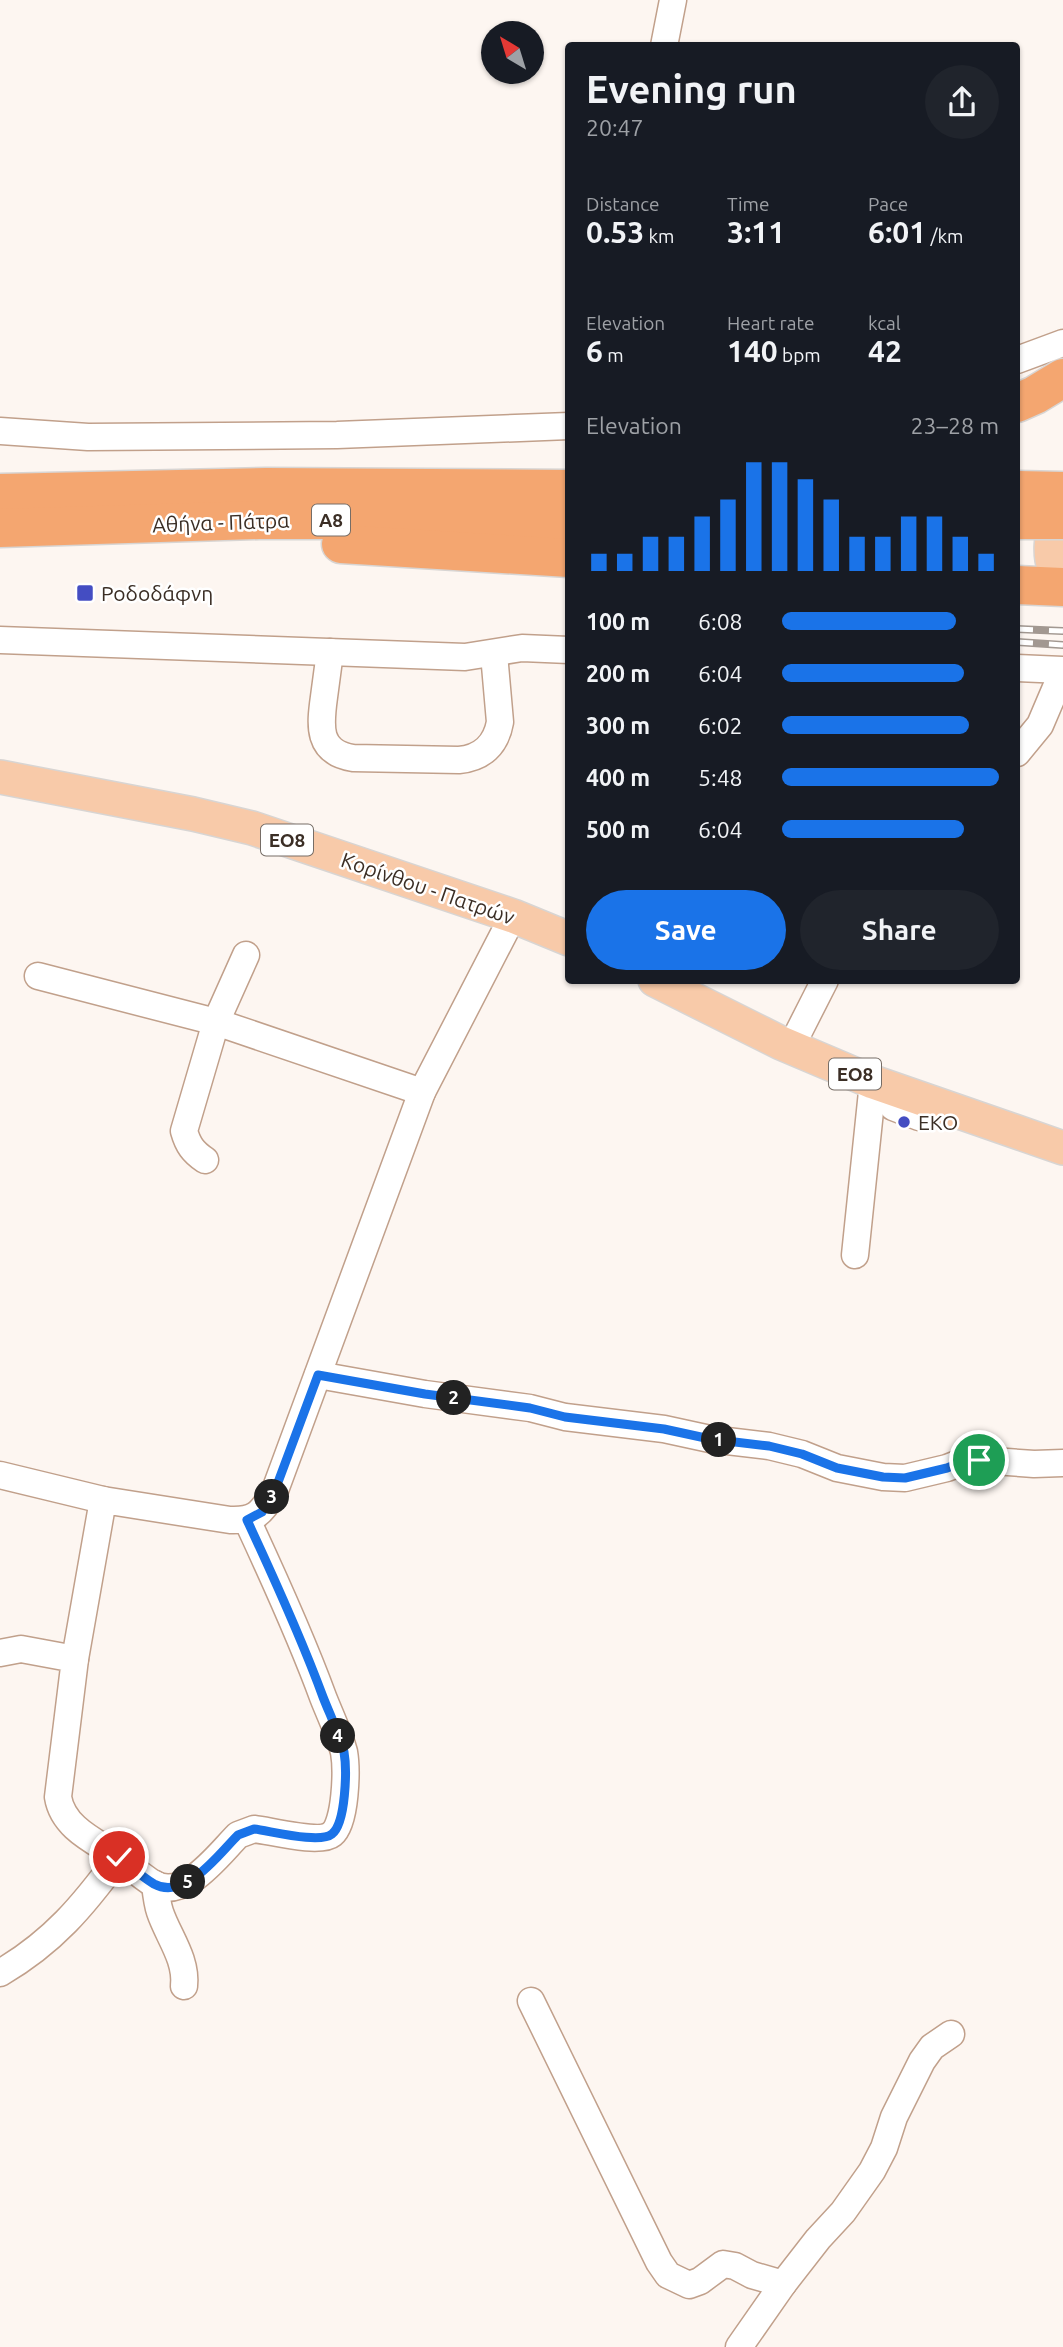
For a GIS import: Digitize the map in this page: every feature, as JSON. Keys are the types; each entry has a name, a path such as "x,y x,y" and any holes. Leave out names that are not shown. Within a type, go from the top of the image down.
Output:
{"highway":[{"path":"1020,402 1063,378"},
{"path":"266,487 512,469 565,462"},
{"name":"Αθήνα - Πάτρα","path":"0,493 266,487 565,489"},
{"path":"1020,499 1063,490"},
{"path":"1020,501 1063,520"},
{"name":"Αθήνα - Πάτρα","path":"0,528 259,520 565,520"},
{"path":"94,527 230,539 565,558"},
{"path":"1020,585 1063,585"}],"main road":[{"path":"1063,490 1050,554 1063,585"},
{"name":"Κορίνθου - Πατρών","path":"0,777 252,828 565,931"},
{"name":"ΕΟ8","path":"662,984 791,1047 878,1084 1063,1148"}],"street":[{"path":"665,42 673,0"},
{"path":"1020,359 1063,343"},
{"path":"0,431 88,437 337,435 565,426"},
{"path":"0,640 465,657 522,648 565,650"},
{"path":"330,652 320,729 330,748 344,757 353,758 459,760 479,755 488,748 498,732 500,722 494,654"},
{"path":"1020,668 1063,670 1040,725 1020,749"},
{"path":"0,1475 103,1500 230,1520 247,1520 262,1512 274,1493 422,1092 513,916"},
{"path":"205,1160 195,1153 184,1131 216,1023 246,955"},
{"path":"38,976 216,1023 422,1092"},
{"path":"791,1047 823,984"},
{"path":"855,1255 878,1084"},
{"path":"318,1375 425,1394 530,1408 578,1419 664,1429 710,1439 769,1446 802,1454 837,1468 883,1477 905,1478 979,1460 1063,1464"},
{"path":"103,1500 75,1659 59,1807 79,1832 155,1884 167,1888 186,1884 238,1835 245,1832 254,1829 326,1838 334,1833 339,1825 345,1781 344,1753 317,1681 247,1520"},
{"path":"0,1653 21,1649 75,1659"},
{"path":"0,1973 21,1961 58,1931 85,1903 119,1857"},
{"path":"155,1884 159,1910 181,1960 185,1976 184,1986"},
{"path":"531,2001 659,2262 668,2275 689,2284 700,2281 723,2264 783,2284"},
{"path":"739,2347 783,2284 843,2212 872,2171 894,2117 922,2061 932,2047 951,2034"}],"railway":[{"path":"1020,629 1063,631"},
{"path":"1020,642 1063,645"}],"place":[{"name":"Ροδοδάφνη","path":"85,593"},
{"name":"EKO","path":"904,1122"}],"route":[{"path":"119,1857 155,1884 176,1888 193,1879 238,1835 245,1832 254,1829 326,1838 334,1833 339,1825 345,1781 344,1753 317,1681 247,1520 262,1512 274,1493 318,1375 425,1394 530,1408 565,1417 769,1446 802,1454 837,1468 883,1477 905,1478 979,1460"}]}
